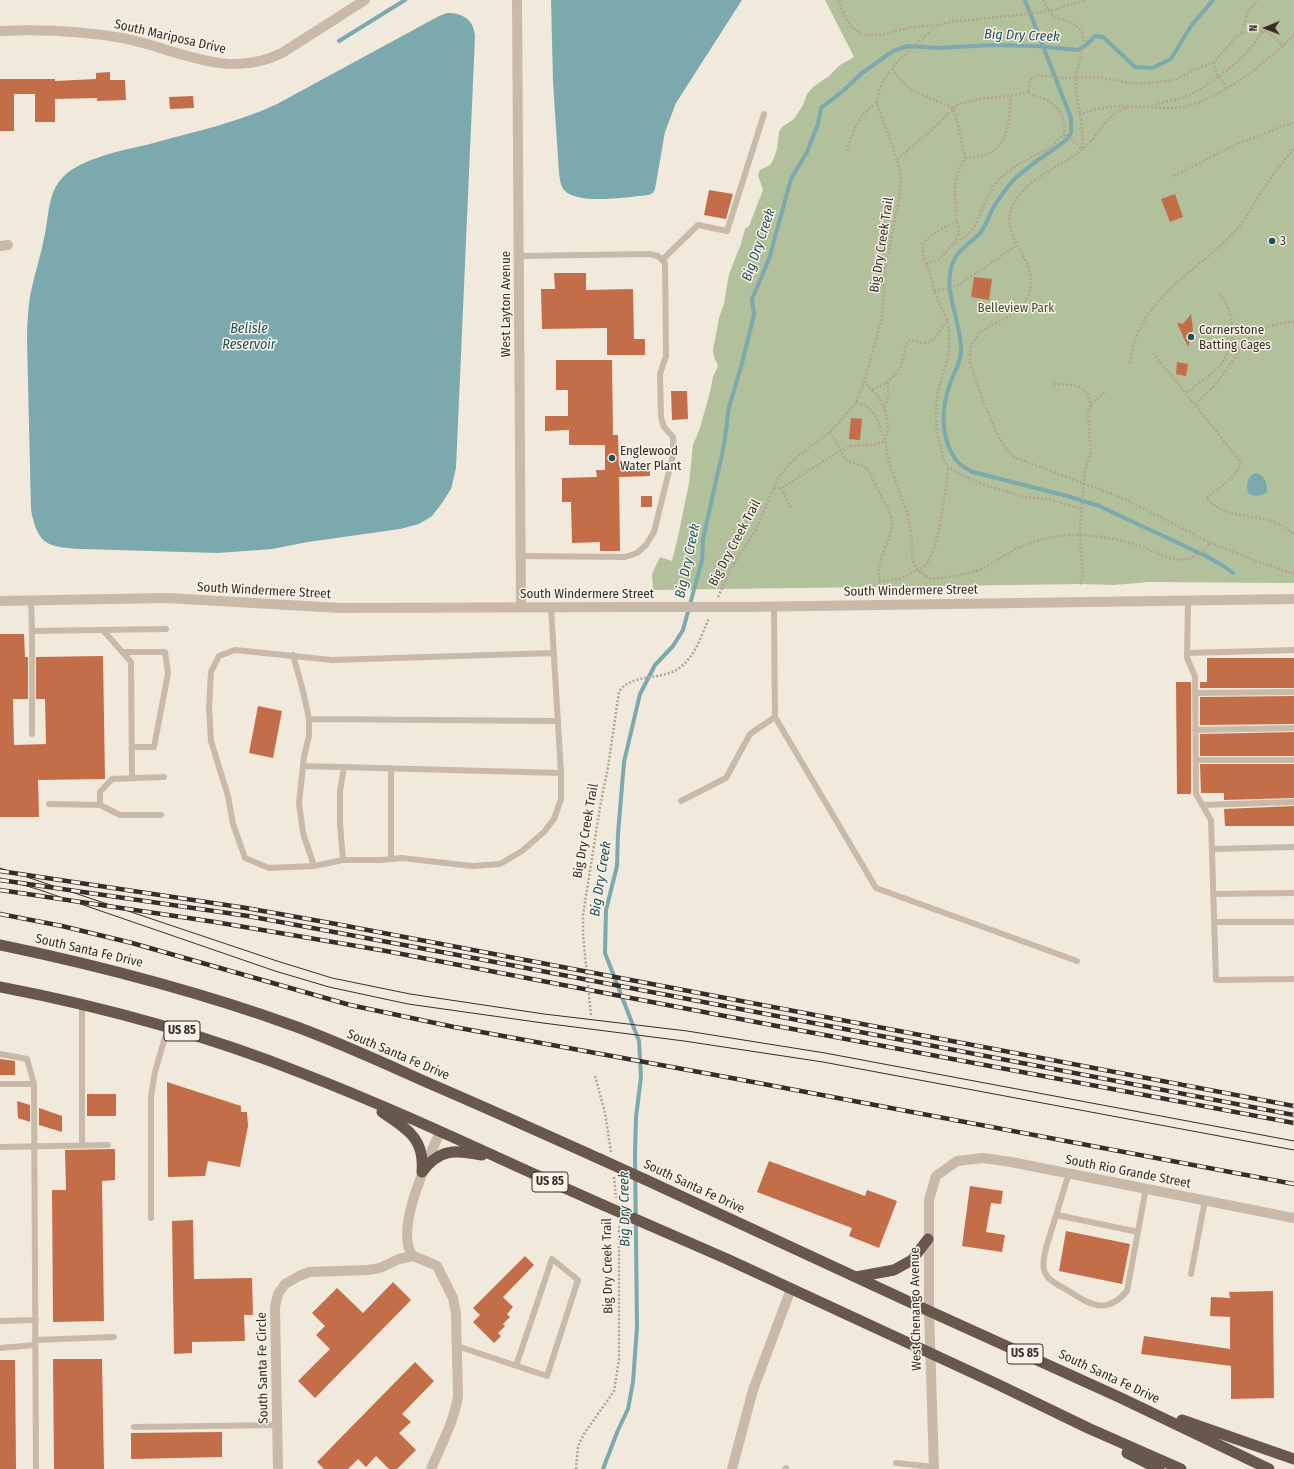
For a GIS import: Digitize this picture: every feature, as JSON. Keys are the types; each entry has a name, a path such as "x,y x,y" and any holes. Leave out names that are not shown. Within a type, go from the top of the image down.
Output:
{"highway":[{"name":"South Santa Fe Drive","path":"0,945 159,982 298,1028 375,1059 644,1179 1121,1398 1269,1469"},
{"name":"US 85","path":"0,987 82,1005 168,1027 303,1073 727,1259 1088,1428 1181,1469"},
{"path":"358,1096 404,1127 414,1136 422,1152 422,1172"},
{"path":"422,1172 435,1158 452,1152 473,1153 498,1158"},
{"path":"856,1277 894,1270 912,1260 928,1239"},
{"path":"1121,1398 1294,1459"},
{"path":"1088,1428 1109,1443 1159,1469"}],"street":[{"name":"South Mariposa Drive","path":"0,31 90,33 133,41 205,61 221,64 242,64 262,61 282,53 365,0"},
{"name":"West Layton Avenue","path":"517,0 521,607"},
{"name":"South Windermere Street","path":"0,601 167,598 340,608 743,607 1294,598"},
{"path":"431,1469 456,1409 458,1396 456,1314 453,1298 437,1266 413,1256 410,1253 407,1241 407,1228 412,1204 422,1172 440,1132"},
{"name":"South Rio Grande Street","path":"957,1161 983,1158 1011,1162 1294,1218"},
{"name":"West Chenango Avenue","path":"934,1468 929,1311 929,1200 936,1176 957,1161"},
{"name":"South Santa Fe Circle","path":"278,1469 275,1306 278,1294 285,1284 309,1272 368,1270 380,1268 399,1259 413,1256"},
{"path":"732,1469 753,1390 791,1289"}],"lane":[{"path":"662,260 698,225 727,231 764,114"},
{"path":"519,256 650,254 658,256 665,263 666,356 660,374 661,418 664,427 673,437 674,455 654,532 646,545 637,553 625,557 521,556"},
{"path":"1188,599 1187,658 1195,676 1196,794 1211,820 1216,980 1294,979"},
{"path":"30,601 32,631 32,734"},
{"path":"774,606 775,717 876,888 1077,961"},
{"path":"551,607 554,653 561,773 561,799 554,819 544,832 522,851 500,864 472,866 402,858 381,860 343,860 314,866 269,868 245,858 233,824 228,796 211,741 209,707 211,672 219,656 235,650 332,660 554,653"},
{"path":"32,631 166,629"},
{"path":"103,630 132,662 132,778"},
{"path":"1187,653 1294,650"},
{"path":"123,652 165,652 168,673 154,747 132,747"},
{"path":"293,655 303,691 308,719 309,736 303,766 299,803 303,832 314,866"},
{"path":"1195,693 1294,692"},
{"path":"681,801 726,778 750,734 775,717"},
{"path":"308,719 558,721"},
{"path":"1195,730 1294,728"},
{"path":"1196,760 1294,760"},
{"path":"303,766 561,773"},
{"path":"343,860 340,824 340,791 344,767"},
{"path":"391,768 391,859"},
{"path":"100,805 100,792 112,779 164,777"},
{"path":"1202,805 1294,802"},
{"path":"49,804 100,805 120,815 161,815"},
{"path":"1212,849 1294,847"},
{"path":"1213,894 1294,893"},
{"path":"1214,922 1294,922"},
{"path":"82,1005 82,1145"},
{"path":"151,1218 151,1096 155,1072 168,1027"},
{"path":"0,1054 27,1059 34,1084 33,1147 36,1320 36,1469"},
{"path":"0,1084 34,1084"},
{"path":"0,1147 108,1145"},
{"path":"1070,1173 1056,1215 1044,1259 1046,1275 1052,1281 1086,1302 1096,1305 1105,1306 1114,1303 1127,1291 1146,1188"},
{"path":"1191,1274 1205,1200"},
{"path":"1056,1215 1138,1232"},
{"path":"457,1346 516,1366 547,1376 578,1280 552,1259 516,1366"},
{"path":"0,1321 36,1320"},
{"path":"0,1348 35,1342 114,1336"},
{"path":"134,1427 277,1425"},
{"path":"896,1463 934,1468"}],"path":[{"path":"839,0 844,16 851,27 857,33 865,35 882,35 922,25 936,26 950,22 1014,16 1048,10 1085,0"},
{"path":"1044,0 1048,10 1053,15 1072,23 1081,32 1083,41 1075,78 1078,115 1083,136 1082,150"},
{"path":"953,244 965,237 973,229 988,196 999,178 1019,164 1051,147 1064,134 1064,121 1056,107 1044,98 1032,97 1028,92 1030,80 1038,75 1075,78 1098,77 1135,84 1177,80 1214,62 1240,34 1248,12 1257,0"},
{"name":"Big Dry Creek Trail","path":"715,603 731,568 755,531 778,478 786,468 830,432 844,417 856,402 864,383 882,317 885,270 900,193 901,178 897,160 880,115 877,94 880,86 896,64 936,26"},
{"path":"1240,34 1251,31 1263,31 1270,33 1283,46"},
{"path":"1149,108 1189,95 1218,77 1243,56 1263,31"},
{"path":"1078,115 1092,109 1103,107 1134,106 1149,108 1176,108 1187,106 1219,94 1283,46 1294,35"},
{"path":"1214,62 1218,77 1223,81 1226,89"},
{"path":"892,69 898,78 912,90 953,108 956,114 965,158 955,184 959,233 953,244 940,259 926,264"},
{"path":"897,160 933,129 953,108 963,102 984,98 1012,96 1028,92"},
{"path":"965,158 994,151 1001,144 1008,125 1012,96"},
{"path":"847,151 852,134 861,117 877,102"},
{"path":"1134,106 1122,109 1110,118 1082,150 1032,182 1019,195 1010,214 1009,225 1011,233 1029,266 1032,284 1028,295 1013,314 976,335 970,352 971,368 996,431 1007,452 1014,457 1125,499 1211,543 1294,574"},
{"path":"1174,176 1237,144 1294,122"},
{"path":"1064,134 1082,150"},
{"path":"1130,363 1136,339 1150,311 1173,286 1204,261 1233,233 1246,218 1275,172 1294,149"},
{"path":"879,581 899,579 925,566 929,562 936,543 947,482 948,467 936,434 937,395 948,357 949,346 947,320 934,290 922,249 923,244 927,239 957,221"},
{"path":"934,290 942,290 957,286 1017,245"},
{"path":"1186,393 1220,365 1230,347 1233,326 1232,317 1225,300 1219,293"},
{"path":"872,389 877,388 893,378 898,371 905,345 908,341 913,340 926,343 931,341 940,332 947,320"},
{"path":"1195,404 1215,385 1223,375 1236,352 1251,336 1262,329 1274,325 1294,322"},
{"path":"1153,353 1240,462 1240,468 1236,474 1206,498 1215,507 1222,511 1270,520 1294,535"},
{"path":"884,408 887,402 888,394 887,382"},
{"path":"774,488 781,488 852,446 873,445 885,440 888,428 884,408 872,389 864,383"},
{"path":"1054,384 1076,385 1086,393 1091,405"},
{"path":"1080,586 1083,573 1080,535 1081,509 1085,470 1091,453 1088,414 1091,405 1106,391"},
{"path":"856,402 868,407 876,417 885,440 889,462 908,516 912,539 912,559 917,570 931,579 976,571 995,562 1015,549 1039,541 1065,535 1105,537 1138,545 1169,558 1186,559 1200,553 1211,543"},
{"path":"830,432 840,452 846,460 866,468 893,521 880,562 880,588"},
{"path":"948,467 963,476 988,486 1007,490 1024,497 1049,499 1081,509"},
{"path":"781,488 791,508"},
{"name":"Big Dry Creek Trail","path":"591,1015 583,935 583,915 600,807 608,767 616,702 622,686 631,681 660,676 676,671 682,666 692,656 710,616"},
{"path":"595,1076 605,1112 612,1158"},
{"name":"Big Dry Creek Trail","path":"613,1173 616,1204"},
{"name":"Big Dry Creek Trail","path":"576,1469 578,1446 584,1434 614,1391 618,1368 618,1220"}],"green space":[{"name":"Belleview Park","path":"825,0 1294,0 1294,583 1149,582 1113,585 1081,584 653,590 652,574 660,557 672,561 689,483 693,445 700,428 713,377 718,366 713,350 719,318 724,304 729,274 741,244 745,229 749,226 763,190 758,175 760,170 770,165 777,149 779,132 782,127 794,119 803,105 807,94 813,87 829,76 840,65 854,57"}],"water":[{"path":"551,0 742,0 676,103 665,132 653,193 649,195 629,197 593,199 572,195 565,191 562,187 559,173 553,82"},
{"name":"Belisle Reservoir","path":"447,13 458,14 467,18 474,30 475,36 456,468 451,489 442,503 432,516 419,524 400,529 308,542 272,549 218,553 82,549 61,547 46,542 41,538 37,531 31,510 27,328 30,296 43,242 50,204 54,190 58,183 71,170 92,160 116,152 215,127 262,111"},
{"path":"1255,473 1263,477 1267,486 1267,492 1258,496 1249,494 1247,488 1250,477"}],"building":[{"path":"110,72 110,80 125,80 126,100 97,101 97,98 55,99 55,122 35,122 35,94 14,94 14,131 0,131 0,79 55,79 55,81 96,79 96,73"},
{"path":"193,96 194,108 170,109 169,97"},
{"path":"709,190 733,194 726,219 704,215"},
{"path":"1175,194 1183,217 1170,222 1161,199"},
{"path":"554,273 586,273 586,290 633,289 634,339 645,339 645,355 607,355 607,328 542,329 541,289 555,289"},
{"path":"974,277 992,279 989,300 971,297"},
{"path":"1191,314 1193,329 1188,347 1177,323 1183,324"},
{"name":"Englewood Water Plant","path":"556,360 612,360 613,435 618,435 619,466 650,467 650,476 619,477 620,551 600,551 600,542 572,543 571,502 562,502 562,478 597,477 596,470 605,470 605,445 569,445 569,430 545,431 545,416 568,416 568,390 556,390"},
{"path":"1177,362 1188,364 1186,376 1176,374"},
{"path":"671,391 687,391 688,419 672,420"},
{"path":"851,418 862,419 860,440 849,439"},
{"path":"641,496 652,496 652,507 641,507"},
{"path":"0,634 24,634 25,657 28,657 28,699 13,699 14,745 46,744 45,699 36,699 36,657 103,656 105,779 38,780 39,817 0,817"},
{"path":"1207,658 1294,658 1294,688 1200,688 1200,682 1207,682"},
{"path":"1176,682 1191,682 1190,794 1177,794"},
{"path":"1294,696 1294,724 1200,725 1200,697"},
{"path":"258,706 282,711 273,758 249,753"},
{"path":"1294,732 1294,756 1200,756 1200,734"},
{"path":"1200,764 1294,764 1294,798 1224,800 1224,793 1201,793"},
{"path":"1294,806 1294,826 1225,826 1224,809"},
{"path":"0,1059 15,1061 15,1075 0,1075"},
{"path":"167,1082 241,1106 241,1112 247,1112 248,1126 240,1167 208,1161 205,1176 168,1177"},
{"path":"87,1094 116,1094 116,1116 87,1116"},
{"path":"17,1101 30,1105 30,1122 18,1118"},
{"path":"39,1108 62,1116 62,1132 39,1125"},
{"path":"115,1149 115,1180 102,1181 104,1321 53,1322 52,1190 66,1190 65,1150"},
{"path":"769,1161 865,1196 867,1190 897,1201 879,1248 849,1236 852,1228 757,1192"},
{"path":"970,1186 1003,1191 1001,1204 991,1203 986,1232 1005,1235 1002,1252 962,1246"},
{"path":"193,1220 194,1279 252,1278 253,1315 244,1315 245,1341 192,1342 192,1353 174,1354 172,1221"},
{"path":"1066,1231 1130,1244 1122,1284 1059,1271"},
{"path":"525,1256 534,1265 503,1297 513,1307 507,1314 510,1317 503,1324 505,1326 498,1333 501,1336 494,1343 473,1322 480,1315 473,1308"},
{"path":"393,1282 411,1300 315,1398 298,1381 330,1349 316,1335 325,1326 312,1313 337,1288 363,1313"},
{"path":"1273,1291 1274,1398 1231,1399 1231,1366 1141,1354 1144,1336 1230,1349 1230,1317 1210,1316 1211,1297 1230,1298 1229,1292"},
{"path":"53,1359 102,1359 104,1469 54,1469"},
{"path":"0,1360 15,1360 16,1469 0,1469"},
{"path":"415,1362 434,1381 402,1414 411,1422 399,1433 416,1450 397,1469 389,1469 376,1456 366,1467 358,1459 348,1469 324,1469 317,1462"},
{"path":"222,1432 222,1457 131,1459 131,1433"}],"waterway":[{"path":"339,41 405,0"},
{"path":"1025,0 1071,118 1071,133 1066,140 1029,166 1015,178 1000,197 981,232 959,252 954,260 950,271 949,283 961,341 961,353 946,396 944,425 947,443 958,462 973,472 1067,496 1099,506 1206,556 1233,573"},
{"name":"Big Dry Creek","path":"603,1469 628,1409 633,1382 637,1327 635,1153 636,1117 641,1077 639,1041 605,953 606,910 617,866 624,762 640,694 655,665 673,646 683,630 702,560 703,539 724,445 729,407 754,315 752,299 769,259 791,179 807,152 818,124 821,108 843,91 862,73 893,51 908,46 937,48 994,45 1036,46 1078,50 1086,45 1095,36 1103,37 1135,67 1152,68 1171,59 1191,26 1213,0"}],"tram line":[{"path":"0,868 332,978 410,994 544,1014 687,1031 825,1053 1294,1141"},
{"path":"0,878 40,890 275,971 329,987 408,1004 684,1041 823,1062 1294,1150"}],"railway":[{"path":"0,871 246,908 336,924 1294,1106"},
{"path":"0,880 248,916 1294,1115"},
{"path":"0,890 215,922 386,951 1294,1123"},
{"path":"0,914 62,926 132,943 350,1005 454,1027 1294,1184"}],"place":[{"name":"3","path":"1272,241"},
{"name":"Cornerstone Batting Cages","path":"1191,337"},
{"name":"Englewood Water Plant","path":"612,458"}]}
